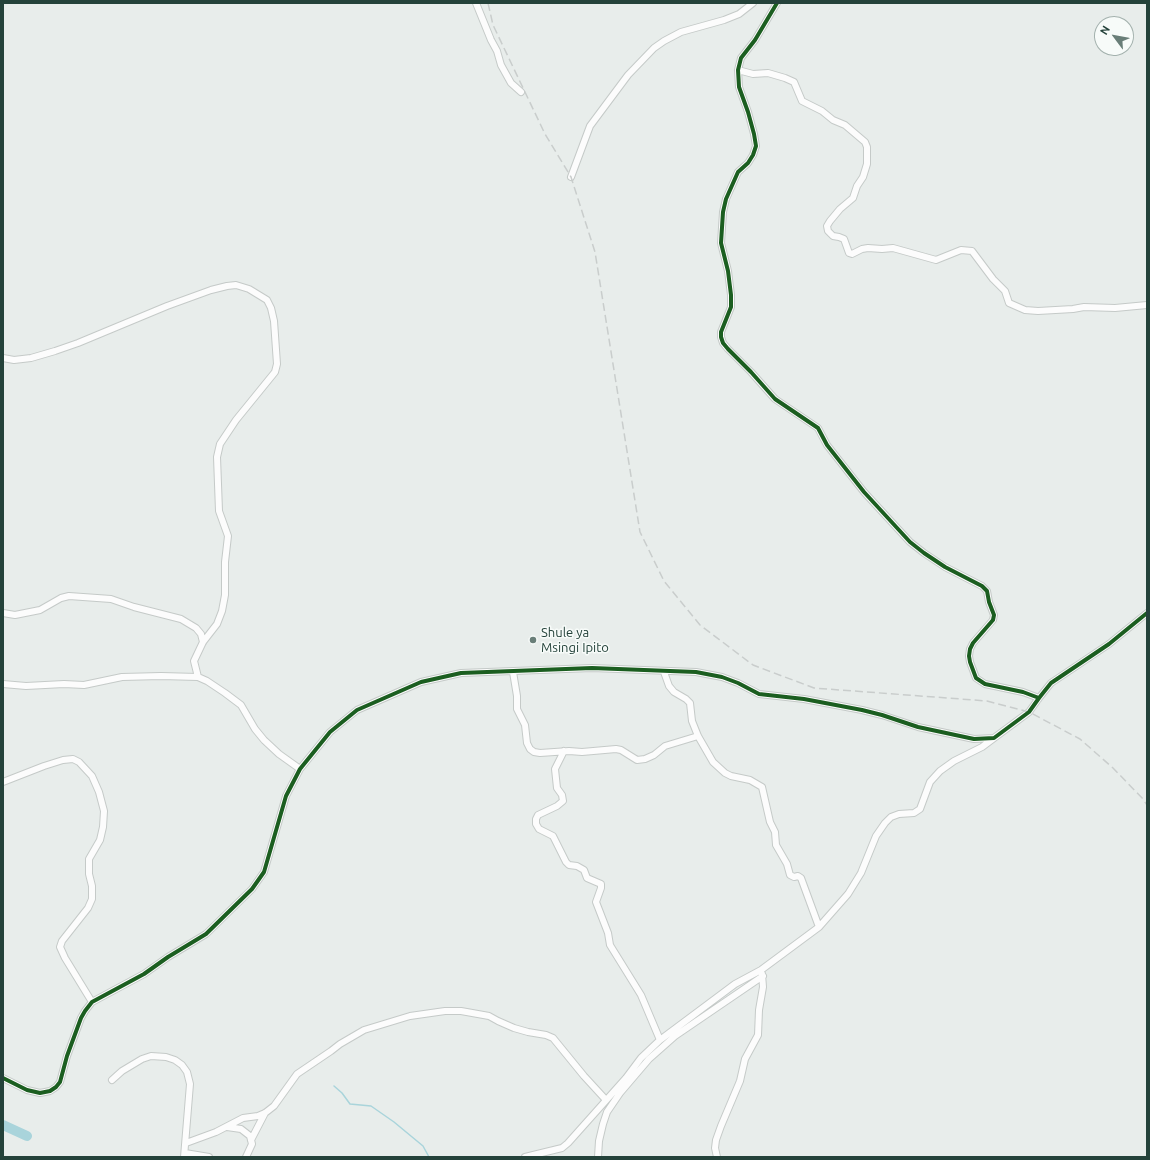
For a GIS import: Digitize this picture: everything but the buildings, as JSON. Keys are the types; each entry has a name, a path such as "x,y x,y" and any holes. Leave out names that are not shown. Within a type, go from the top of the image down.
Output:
{"street":[{"path":"476,3 497,51 501,65 512,83 521,92"},
{"path":"571,177 590,126 628,75 654,48 681,32 724,20 739,14 753,3"},
{"path":"777,3 755,40 741,58 738,70 739,87 749,116 756,146 748,163 738,172 726,199 723,212 721,243 729,277 731,294 731,307 721,332 723,343 775,399 818,428 827,445 864,492 910,542 945,567 987,590 989,602 994,615 993,620 973,643 970,649 970,662 976,678 985,684 1023,692 1039,698"},
{"path":"738,70 753,74 768,73 794,82 802,101 822,111 833,120 845,125 864,142 867,147 868,159 863,177 857,186 853,198 840,209 830,220 827,226 828,231 833,236 844,239 849,253 852,254 868,248 893,248 936,260 961,250 972,251 1005,292 1009,303 1025,310 1038,311 1084,307 1115,308 1147,305"},
{"path":"3,358 14,360 31,358 55,351 167,306 210,290 227,286 236,285 248,289 267,300 271,308 274,321 277,364 275,372 236,420 220,444 217,457 219,512 228,536 225,562 225,595 222,611 217,624 203,642 194,660 198,677"},
{"path":"3,613 15,615 40,610 61,598 69,596 111,599 134,607 181,619 196,628 201,634 203,642"},
{"path":"598,1157 601,1130 607,1112 620,1093 649,1059 675,1036 762,973 819,927 848,894 861,873 876,836 891,817 899,814 914,812 920,809 930,782 940,771 954,761 982,747 1029,712 1051,683 1109,644 1147,613"},
{"path":"3,1078 27,1090 40,1093 50,1091 56,1087 60,1082 67,1056 81,1018 92,1002 144,974 168,957 206,934 252,889 264,872 286,796 300,769 330,732 357,710 421,682 461,673 592,668 664,672 696,672 722,677 738,683 759,694 804,698 862,710 918,727 974,739 994,738"},
{"path":"512,672 517,696 517,709 525,725 525,734 530,749 534,752 621,750 637,760 645,759 654,755 665,746 698,736"},
{"path":"664,672 666,681 674,692 690,703 692,721 698,736 713,762 725,773 731,776 750,780 762,787 770,822 775,832 776,845 787,864 790,875 801,878 819,927"},
{"path":"3,684 30,686 64,684 84,685 122,677 198,677 220,689 241,705 255,729 264,740 279,754 300,769"},
{"path":"564,751 555,769 558,788 562,795 563,801 557,806 538,815 536,824 539,829 553,836 569,865 577,866 584,870 587,878 601,884 596,902 608,933 610,945 641,995 660,1040"},
{"path":"3,782 44,766 63,760 73,759 79,762 92,776 99,792 104,811 100,840 89,859 92,900 88,908 62,941 60,947 65,958 92,1002"},
{"path":"525,1157 562,1148 626,1078 640,1058 660,1040 735,984 762,973"},
{"path":"717,1157 715,1148 716,1140 740,1081 745,1059 758,1035 762,973"},
{"path":"186,1143 227,1127 243,1118 258,1116 265,1113 274,1106 297,1074 349,1038 364,1030 410,1016 445,1011 461,1011 489,1016 521,1030 534,1034 546,1035 553,1038 606,1100"},
{"path":"112,1080 122,1071 142,1059 151,1056 166,1057 175,1060 182,1065 187,1072 190,1084 185,1155 209,1157"},
{"path":"246,1157 250,1150 251,1140 265,1113"},
{"path":"227,1127 240,1129 246,1133 251,1140"}],"waterway":[{"path":"334,1086 342,1093 350,1104 371,1106 394,1122 423,1146 429,1157"},
{"path":"3,1125 27,1136"}],"railway":[{"path":"488,3 493,25 545,134 571,177 595,252 640,532 664,581 700,625 753,665 814,688 987,701 1029,712 1080,739 1113,768 1147,805"}],"cycle path":[{"path":"777,3 755,40 741,58 738,70 739,87 748,112 756,146 748,163 738,172 726,199 723,212 721,243 728,271 731,295 731,307 721,332 723,343 775,399 818,428 827,445 864,492 910,542 945,567 982,586 987,591 994,615 993,620 973,643 970,649 970,662 976,678 985,684 1023,692 1039,698"},
{"path":"3,1078 27,1090 40,1093 50,1091 56,1087 60,1082 67,1056 81,1018 92,1002 144,974 168,957 206,934 252,889 264,872 286,796 300,769 330,732 357,710 421,682 461,673 592,668 696,672 722,677 738,683 759,694 804,699 862,710 918,727 974,739 994,738 1029,712 1051,683 1109,644 1147,613"}],"place":[{"name":"Shule ya Msingi Ipito","path":"533,640"}]}
